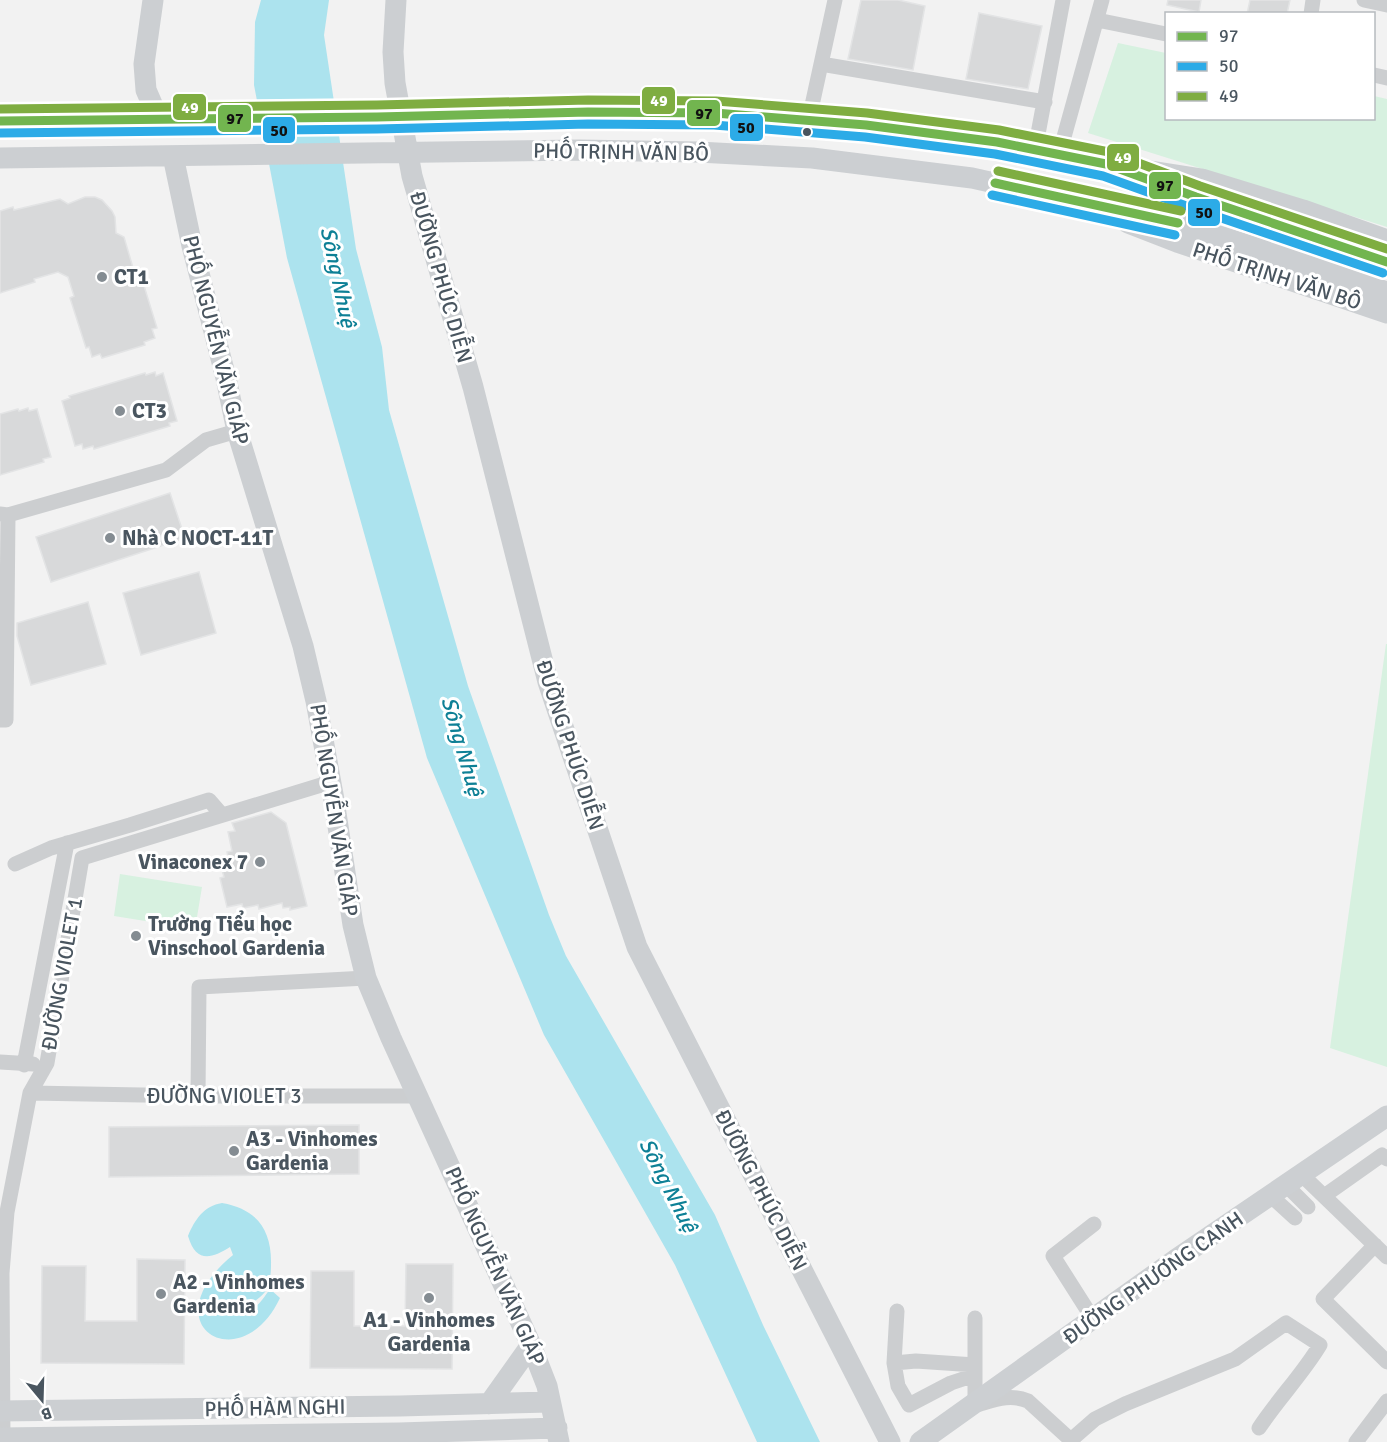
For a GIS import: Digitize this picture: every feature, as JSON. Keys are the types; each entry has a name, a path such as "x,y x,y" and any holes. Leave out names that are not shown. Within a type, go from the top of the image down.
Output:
{"main road":[{"path":"153,0 144,64 146,90 159,120"},
{"name":"ĐƯỜNG PHÚC DIỄN","path":"396,0 393,52 406,153 473,387 548,682 637,947 890,1442"},
{"name":"PHỐ TRỊNH VĂN BÔ","path":"0,121 401,117 442,114 588,112 715,113 809,119 975,139 1106,164 1202,179 1303,210 1387,240"},
{"name":"PHỐ TRỊNH VĂN BÔ","path":"0,158 579,150 698,152 812,158 972,178 1184,225 1387,292"},
{"name":"PHỐ NGUYỄN VĂN GIÁP","path":"173,156 192,246 226,378 237,431 303,646 316,701 353,925 366,978 531,1345 544,1378 558,1435"},
{"name":"PHỐ TRỊNH VĂN BÔ","path":"1106,164 1196,198 1287,226 1387,262"},
{"name":"PHỐ TRỊNH VĂN BÔ","path":"1066,198 1177,242 1387,312"},
{"name":"ĐƯỜNG PHƯƠNG CANH","path":"920,1442 1175,1260 1387,1116"},
{"path":"489,1404 531,1345"},
{"name":"PHỐ HÀM NGHI","path":"2,1411 550,1402"},
{"name":"PHỐ HÀM NGHI","path":"2,1440 558,1435"}],"street":[{"path":"809,119 836,0"},
{"path":"1035,150 1063,0"},
{"path":"1059,155 1102,0"},
{"path":"1364,0 1387,5"},
{"path":"1097,20 1165,34"},
{"path":"821,64 1045,102"},
{"path":"3,720 4,514 166,470 206,440 237,431"},
{"path":"15,864 51,848 209,800 222,815 331,782"},
{"name":"ĐƯỜNG VIOLET 1","path":"2,1440 2,1273 7,1212 30,1093 47,1063 82,858 222,815"},
{"path":"24,1065 68,843"},
{"path":"198,1096 199,987 366,978"},
{"path":"0,1062 24,1065 47,1063"},
{"name":"ĐƯỜNG VIOLET 3","path":"30,1093 418,1096"},
{"path":"1324,1196 1382,1155 1387,1159"},
{"path":"1286,1185 1324,1196 1383,1252 1323,1299 1386,1358"},
{"path":"1286,1185 1308,1208"},
{"path":"1286,1185 1295,1218"},
{"path":"1093,1319 1053,1256 1094,1224"},
{"path":"897,1311 894,1363 898,1386 909,1405 975,1370"},
{"path":"975,1318 973,1404 1009,1396 1019,1397 1028,1401 1072,1441 1095,1419 1125,1404 1235,1359 1286,1323 1320,1345 1310,1362 1272,1408 1259,1428"},
{"path":"894,1363 916,1360 975,1370"},
{"path":"1356,1442 1387,1401"}],"green space":[{"path":"1118,43 1165,53 1165,120 1375,120 1375,96 1387,99 1387,227 1088,133"},
{"path":"1387,644 1387,1067 1330,1048"},
{"path":"120,874 202,887 195,929 114,916"}],"water":[{"name":"Sông Nhuệ","path":"261,0 329,0 324,35 356,249 382,347 389,410 468,686 549,915 566,956 715,1215 763,1325 820,1442 757,1442 675,1265 544,1035 427,758 287,258 254,85 255,22"},
{"path":"222,1203 245,1210 260,1223 269,1241 271,1253 267,1289 259,1298 239,1312 253,1309 270,1289 280,1298 263,1323 244,1336 226,1339 210,1334 200,1321 199,1303 209,1280 233,1255 230,1247 210,1256 200,1255 191,1245 188,1236 205,1210"}],"building":[{"path":"861,0 898,0 925,6 913,70 848,59"},
{"path":"1168,0 1201,0 1199,12 1167,5"},
{"path":"1250,0 1290,0 1287,12 1247,12"},
{"path":"979,13 1042,26 1028,89 966,79"},
{"name":"CT1","path":"85,197 102,200 112,211 115,217 116,233 124,237 136,278 141,276 157,328 152,329 155,338 144,342 145,345 102,358 100,354 92,357 89,347 86,348 70,298 74,296 68,277 58,272 0,293 0,211 60,199 68,204"},
{"name":"CT3","path":"155,372 156,376 163,373 177,421 169,423 170,426 94,449 93,446 83,449 82,444 75,446 62,401 70,398 69,396"},
{"path":"28,408 29,411 37,409 51,457 43,459 44,462 0,475 0,414"},
{"name":"Nhà C NOCT-11T","path":"170,493 185,538 51,582 36,537"},
{"path":"199,572 216,633 141,655 123,593"},
{"path":"88,602 106,664 31,685 17,636 17,623"},
{"name":"Vinaconex 7","path":"271,812 286,823 307,906 290,910 290,907 283,908 282,903 259,909 258,905 243,908 242,904 227,907 220,878 224,877 220,863 229,861 227,852 232,851 228,832 235,831 232,823"},
{"name":"A3 - Vinhomes Gardenia","path":"359,1125 359,1174 109,1177 109,1127"},
{"name":"A2 - Vinhomes Gardenia","path":"137,1259 185,1260 184,1364 41,1363 42,1266 86,1266 85,1321 137,1321"},
{"name":"A1 - Vinhomes Gardenia","path":"406,1264 453,1264 452,1369 310,1368 311,1271 354,1271 354,1326 405,1326"}],"transit line":[{"name":"49","path":"0,109 588,100 716,101 867,113 999,130 1109,152 1200,186 1387,249"},
{"name":"97","path":"0,121 588,112 715,113 866,125 997,142 1106,164 1387,262"},
{"name":"50","path":"0,133 588,124 714,125 865,137 995,154 1103,176 1383,273"},
{"name":"49","path":"998,171 1181,211"},
{"name":"97","path":"995,183 1178,223"},
{"name":"50","path":"992,195 1175,235"}],"place":[{"name":"CT1","path":"102,277"},
{"name":"CT3","path":"120,411"},
{"name":"Nhà C NOCT-11T","path":"110,538"},
{"name":"Vinaconex 7","path":"260,862"},
{"name":"Trường Tiểu học Vinschool Gardenia","path":"136,936"},
{"name":"A3 - Vinhomes Gardenia","path":"234,1151"},
{"name":"A2 - Vinhomes Gardenia","path":"161,1294"},
{"name":"A1 - Vinhomes Gardenia","path":"429,1298"}]}
